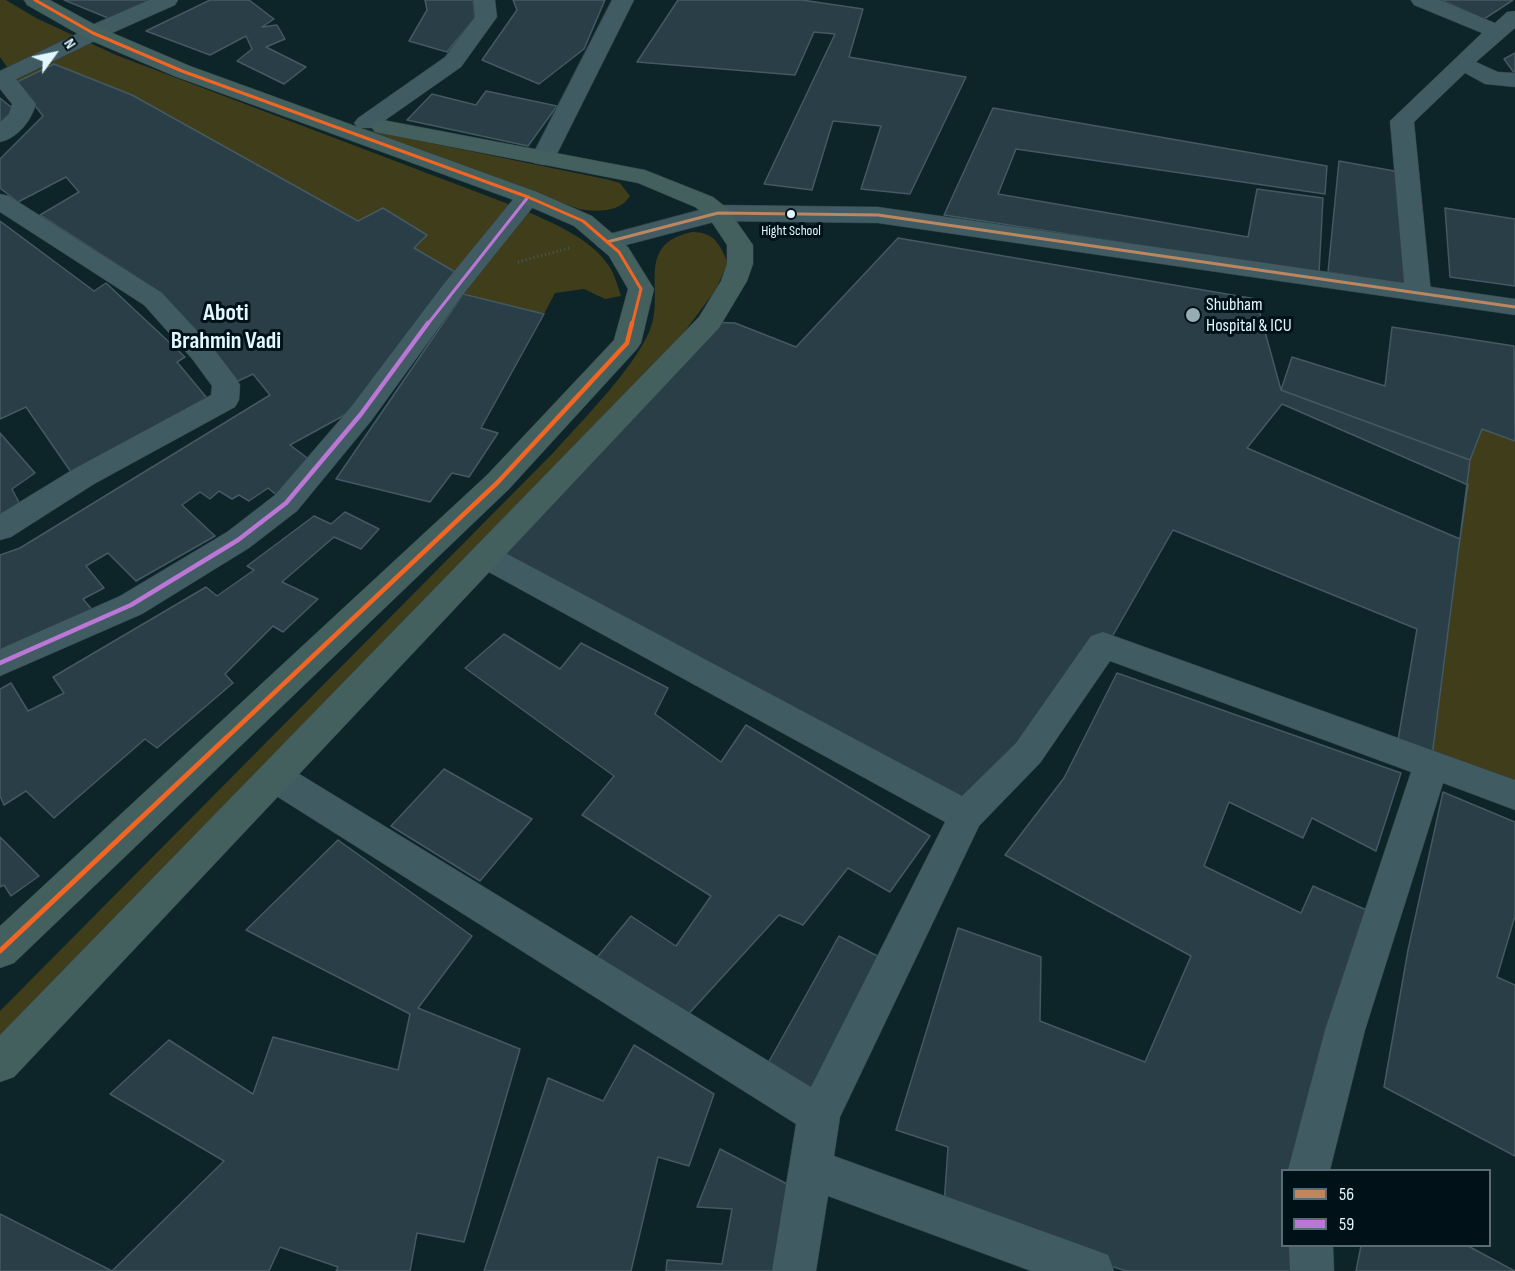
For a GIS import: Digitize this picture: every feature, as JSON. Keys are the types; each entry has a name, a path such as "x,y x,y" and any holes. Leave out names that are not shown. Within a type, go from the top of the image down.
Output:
{"highway":[{"path":"0,951 498,482 627,343 641,289 619,252 592,244 583,221 528,197 182,71 93,33 35,0"},
{"path":"0,1063 710,322 723,301 740,264 740,245 718,213 704,202 645,177 290,110"}],"street":[{"path":"0,135 20,117 24,104 2,79 93,33 167,0"},
{"path":"366,123 453,62 486,17 484,0"},
{"path":"543,158 623,0"},
{"path":"1422,0 1496,31"},
{"path":"1418,293 1402,121 1496,31 1515,17"},
{"path":"1462,63 1493,79 1515,80"},
{"path":"0,663 131,605 238,540 286,502 361,414 452,291 528,197"},
{"path":"0,201 153,299 203,354 226,385 225,400 84,477 0,529"},
{"path":"592,244 718,213 878,215 1515,308"},
{"path":"485,556 966,816"},
{"path":"794,1271 819,1115 966,816 1028,753 1103,645 1515,795"},
{"path":"1310,1169 1345,1030 1431,764"},
{"path":"275,777 819,1115"},
{"path":"810,1170 1092,1271"},
{"path":"1311,1247 1312,1271"}],"path":[{"path":"508,265 543,253 592,244"}],"shaded area":[{"path":"0,0 6,0 36,18 116,55 519,208 556,225 580,239 601,256 613,273 621,296 605,299 584,289 555,293 544,314 452,291 463,277 414,248 427,235 383,208 358,221 132,95 54,64 10,86 12,74 0,57"},
{"path":"353,127 610,180 620,183 630,196 620,206 607,210 579,209"},
{"path":"692,232 706,234 716,241 728,263 715,291 670,351 0,1037 0,1011 554,452 606,394 632,361 650,330 654,315 657,258 663,247 674,238"},
{"path":"1482,429 1515,441 1515,795 1431,764 1470,460"}],"building":[{"path":"64,0 157,0 113,20"},
{"path":"210,0 249,0 274,19 262,27 277,25 285,39 266,47 306,67 284,84 237,61 252,49 246,36 210,55 146,31"},
{"path":"425,0 473,0 475,18 447,52 409,41 427,10"},
{"path":"513,0 605,0 584,49 539,84 482,60 517,10"},
{"path":"678,0 802,0 863,9 849,57 966,77 910,194 861,189 881,126 833,121 812,190 764,184 835,34 814,32 795,75 637,62"},
{"path":"1441,0 1513,0 1484,19"},
{"path":"1515,53 1515,74 1504,59"},
{"path":"54,64 132,95 358,221 383,208 427,235 414,248 457,273 352,411 290,445 310,460 279,497 268,488 249,501 239,495 232,499 219,491 210,499 200,492 182,505 215,536 136,581 108,553 86,566 104,588 83,599 94,612 0,657 0,555 20,548 270,395 253,374 236,382 161,293 40,215 79,192 66,177 18,202 0,188 0,159 43,116 17,82"},
{"path":"486,91 557,106 528,146 407,120 432,94 476,105"},
{"path":"0,98 17,112 0,130"},
{"path":"993,108 1327,166 1325,194 1016,149 998,194 1248,237 1257,189 1323,198 1319,273 944,215"},
{"path":"1339,161 1400,172 1406,284 1328,272"},
{"path":"1445,208 1515,219 1515,286 1450,277"},
{"path":"0,221 94,291 106,283 185,357 177,362 211,403 73,475 26,407 0,419"},
{"path":"898,238 1256,299 1281,390 1470,460 1431,764 1103,645 966,816 485,556 709,322 735,323 796,347"},
{"path":"463,294 544,314 481,428 498,433 469,477 452,473 430,502 336,479"},
{"path":"1392,327 1514,346 1515,441 1482,429 1470,460 1281,390 1292,357 1385,386"},
{"path":"1282,404 1468,485 1460,539 1247,448"},
{"path":"0,433 35,473 12,489 23,510 0,522"},
{"path":"345,512 379,529 361,549 334,537 282,582 318,599 283,632 273,626 225,674 233,683 157,748 145,739 54,818 26,791 4,805 0,796 0,689 11,683 28,711 64,693 53,677 206,587 217,596 254,570 247,566 314,516 331,524"},
{"path":"1173,530 1417,629 1398,740 1112,637"},
{"path":"504,634 560,669 581,643 668,688 655,714 721,762 746,725 930,836 890,892 848,868 803,925 779,915 684,1019 594,961 631,916 676,946 711,896 582,815 614,776 465,668"},
{"path":"1117,673 1401,773 1376,851 1312,818 1303,838 1229,802 1204,866 1301,913 1313,886 1373,913 1307,1105 1299,1169 1281,1169 1281,1247 1297,1247 1297,1271 1126,1271 1018,1236 944,1205 948,1147 896,1130 958,928 1041,957 1040,1021 1145,1062 1191,956 1005,855 1064,778"},
{"path":"444,769 532,819 480,881 391,826"},
{"path":"1443,792 1515,822 1515,916 1497,977 1515,985 1515,1156 1384,1087 1408,950"},
{"path":"0,837 39,876 11,896 4,885 0,887"},
{"path":"338,840 472,936 418,1008 520,1049 464,1242 417,1233 410,1271 336,1271 338,1267 280,1247 269,1271 112,1271 224,1161 110,1094 169,1040 253,1094 273,1037 398,1070 410,1014 246,930"},
{"path":"839,936 887,961 817,1095 767,1065"},
{"path":"634,1045 714,1094 689,1166 658,1157 631,1271 484,1271 548,1078 603,1101"},
{"path":"720,1149 789,1185 774,1271 666,1271 667,1260 722,1264 732,1209 697,1207"},
{"path":"0,1214 112,1271 0,1271"},
{"path":"1361,1247 1470,1247 1515,1271 1356,1271"}],"transit line":[{"path":"0,951 498,482 627,343 641,289 619,252 583,221 528,197 182,71 93,33 35,0"},
{"name":"59","path":"0,663 131,605 238,540 286,503 361,414 452,291 528,197"},
{"name":"56","path":"607,242 718,213 878,215 1515,307"}],"place":[{"name":"Hight School","path":"791,214"},
{"name":"Shubham Hospital & ICU","path":"1193,315"}],"district":[{"name":"Aboti Brahmin Vadi","path":"226,328"}]}
